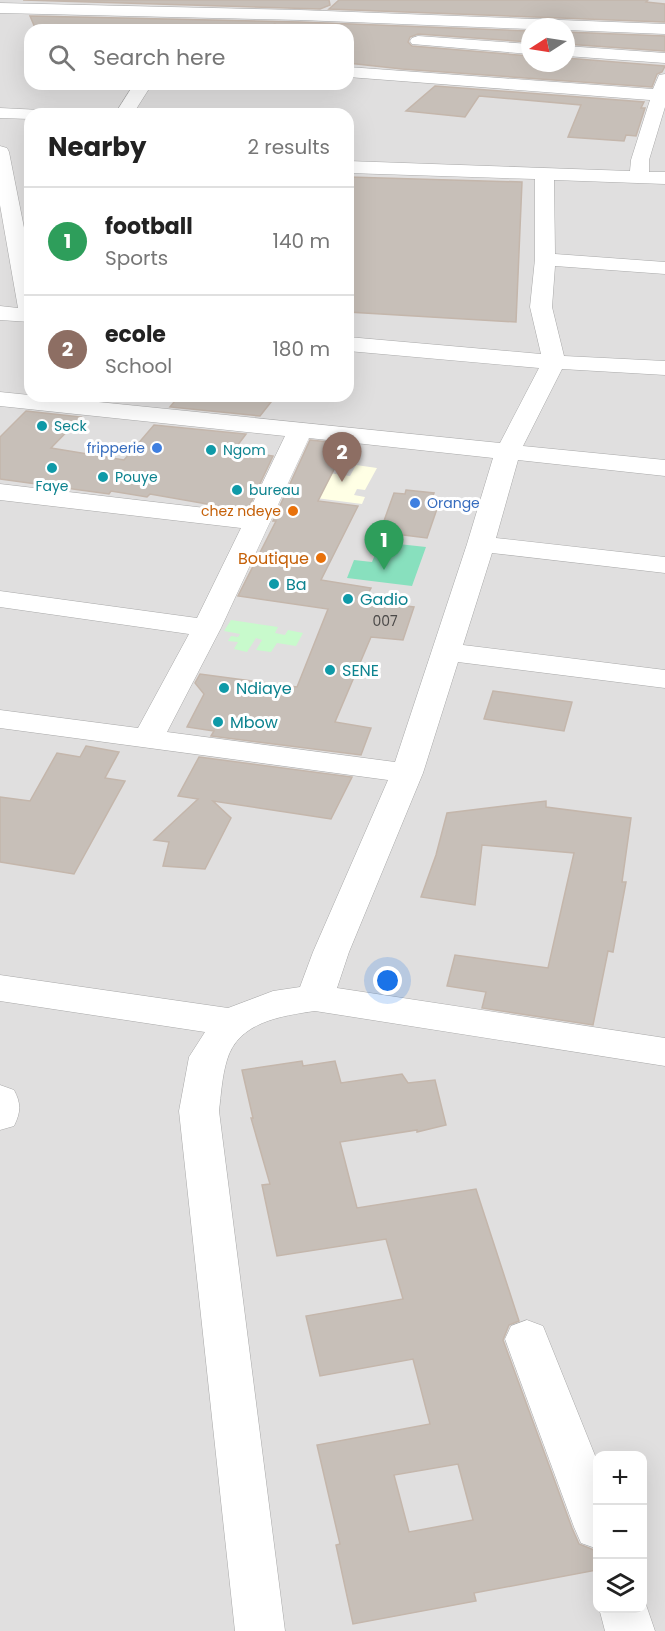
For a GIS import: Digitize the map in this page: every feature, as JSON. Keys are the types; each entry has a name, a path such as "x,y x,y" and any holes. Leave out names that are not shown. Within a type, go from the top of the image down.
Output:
{"street":[{"path":"241,0 265,24"},
{"path":"300,15 315,0"},
{"path":"9,6 665,29"},
{"path":"9,6 22,28"},
{"path":"377,34 404,6"},
{"path":"487,22 500,7"},
{"path":"575,38 596,9"},
{"path":"86,24 90,10"},
{"path":"403,40 521,48"},
{"path":"575,51 665,58"},
{"path":"354,72 662,87 640,160 639,177"},
{"path":"128,108 139,90"},
{"path":"0,113 24,114"},
{"path":"6,156 24,275"},
{"path":"354,167 665,178"},
{"path":"315,998 406,772 482,544 507,453 554,362 541,307 545,259 544,173"},
{"path":"545,259 665,268"},
{"path":"0,313 24,315"},
{"path":"354,345 554,362 665,368"},
{"path":"3,406 301,429 507,453 665,468"},
{"path":"149,738 207,628 301,429"},
{"path":"0,492 257,522"},
{"path":"482,544 665,566"},
{"path":"0,599 207,628"},
{"path":"446,652 665,679"},
{"path":"0,718 406,772"},
{"path":"0,988 231,1022 273,1004 315,998 665,1052"},
{"path":"231,1022 208,1057 199,1111 260,1631"},
{"path":"0,1100 0,1115"},
{"path":"527,1339 593,1516"},
{"path":"625,1613 630,1631"}],"shaded area":[{"path":"0,0 665,0 665,1631 0,1631"},
{"path":"356,465 377,468 365,490 357,489 354,495 365,497 362,504 316,498 321,472 350,476"}],"green space":[{"path":"380,542 426,547 412,586 347,578 354,560 372,562"},
{"path":"231,620 278,627 275,633 285,635 288,630 303,633 296,646 277,643 271,652 256,650 262,640 256,638 247,652 234,649 238,642 228,641 231,636 238,637 240,634 224,631"}],"building":[{"path":"23,0 329,0 330,5 320,9"},
{"path":"339,0 648,0 646,2 665,4 665,22 575,18 329,9"},
{"path":"30,16 351,24 33,24"},
{"path":"354,24 521,31 521,41 418,34 410,37 408,42 412,46 521,55 521,72 575,72 575,59 665,66 662,72 657,74 652,87 354,64"},
{"path":"575,32 665,36 665,51 575,45"},
{"path":"435,86 644,102 641,108 645,108 636,136 626,135 624,141 568,137 581,105 479,96 465,117 406,111"},
{"path":"354,177 522,182 516,322 354,312"},
{"path":"174,402 271,402 260,416 170,407"},
{"path":"26,411 81,417 51,448 124,460 154,425 246,434 234,450 273,456 247,511 150,494 147,497 111,491 109,494 0,479 0,437"},
{"path":"310,440 347,444 318,501 358,506 321,580 371,588 364,601 414,607 403,640 371,637 335,722 371,728 361,755 211,736 214,731 187,727 204,694 195,683 200,674 297,687 328,609 238,596 276,521 273,521"},
{"path":"406,490 434,493 432,499 440,500 427,538 380,532 394,493 405,494"},
{"path":"493,691 572,702 564,731 484,719"},
{"path":"86,746 119,752 105,778 125,781 74,874 0,862 0,797 30,801 57,753 80,757"},
{"path":"199,757 352,777 331,819 213,801 231,818 205,869 163,866 169,842 154,840 198,799 178,796"},
{"path":"546,801 546,807 631,818 622,882 626,882 613,952 608,951 593,1025 482,1008 486,992 447,986 455,955 548,968 574,853 482,845 475,905 421,897 436,855 447,813"},
{"path":"302,1061 303,1066 335,1061 341,1083 402,1074 408,1083 435,1080 446,1125 417,1132 417,1130 340,1142 357,1208 476,1189 519,1321 509,1325 503,1340 572,1528 579,1544 593,1550 593,1571 474,1593 476,1601 353,1624 336,1545 340,1544 317,1445 430,1424 413,1359 320,1376 306,1316 403,1299 386,1239 277,1256 262,1185 270,1184 251,1118 253,1118 242,1070","holes":["458,1464 473,1520 409,1532 394,1475"]}],"place":[{"name":"Seck","path":"42,426"},
{"name":"fripperie","path":"157,448"},
{"name":"Ngom","path":"211,450"},
{"name":"Faye","path":"52,468"},
{"name":"Pouye","path":"103,477"},
{"name":"ecole","path":"342,482"},
{"name":"bureau","path":"237,490"},
{"name":"Orange","path":"415,503"},
{"name":"chez ndeye","path":"293,511"},
{"name":"Boutique","path":"321,558"},
{"name":"football","path":"384,570"},
{"name":"Ba","path":"274,584"},
{"name":"Gadio","path":"348,599"},
{"name":"SENE","path":"330,670"},
{"name":"Ndiaye","path":"224,688"},
{"name":"Mbow","path":"218,722"}]}
